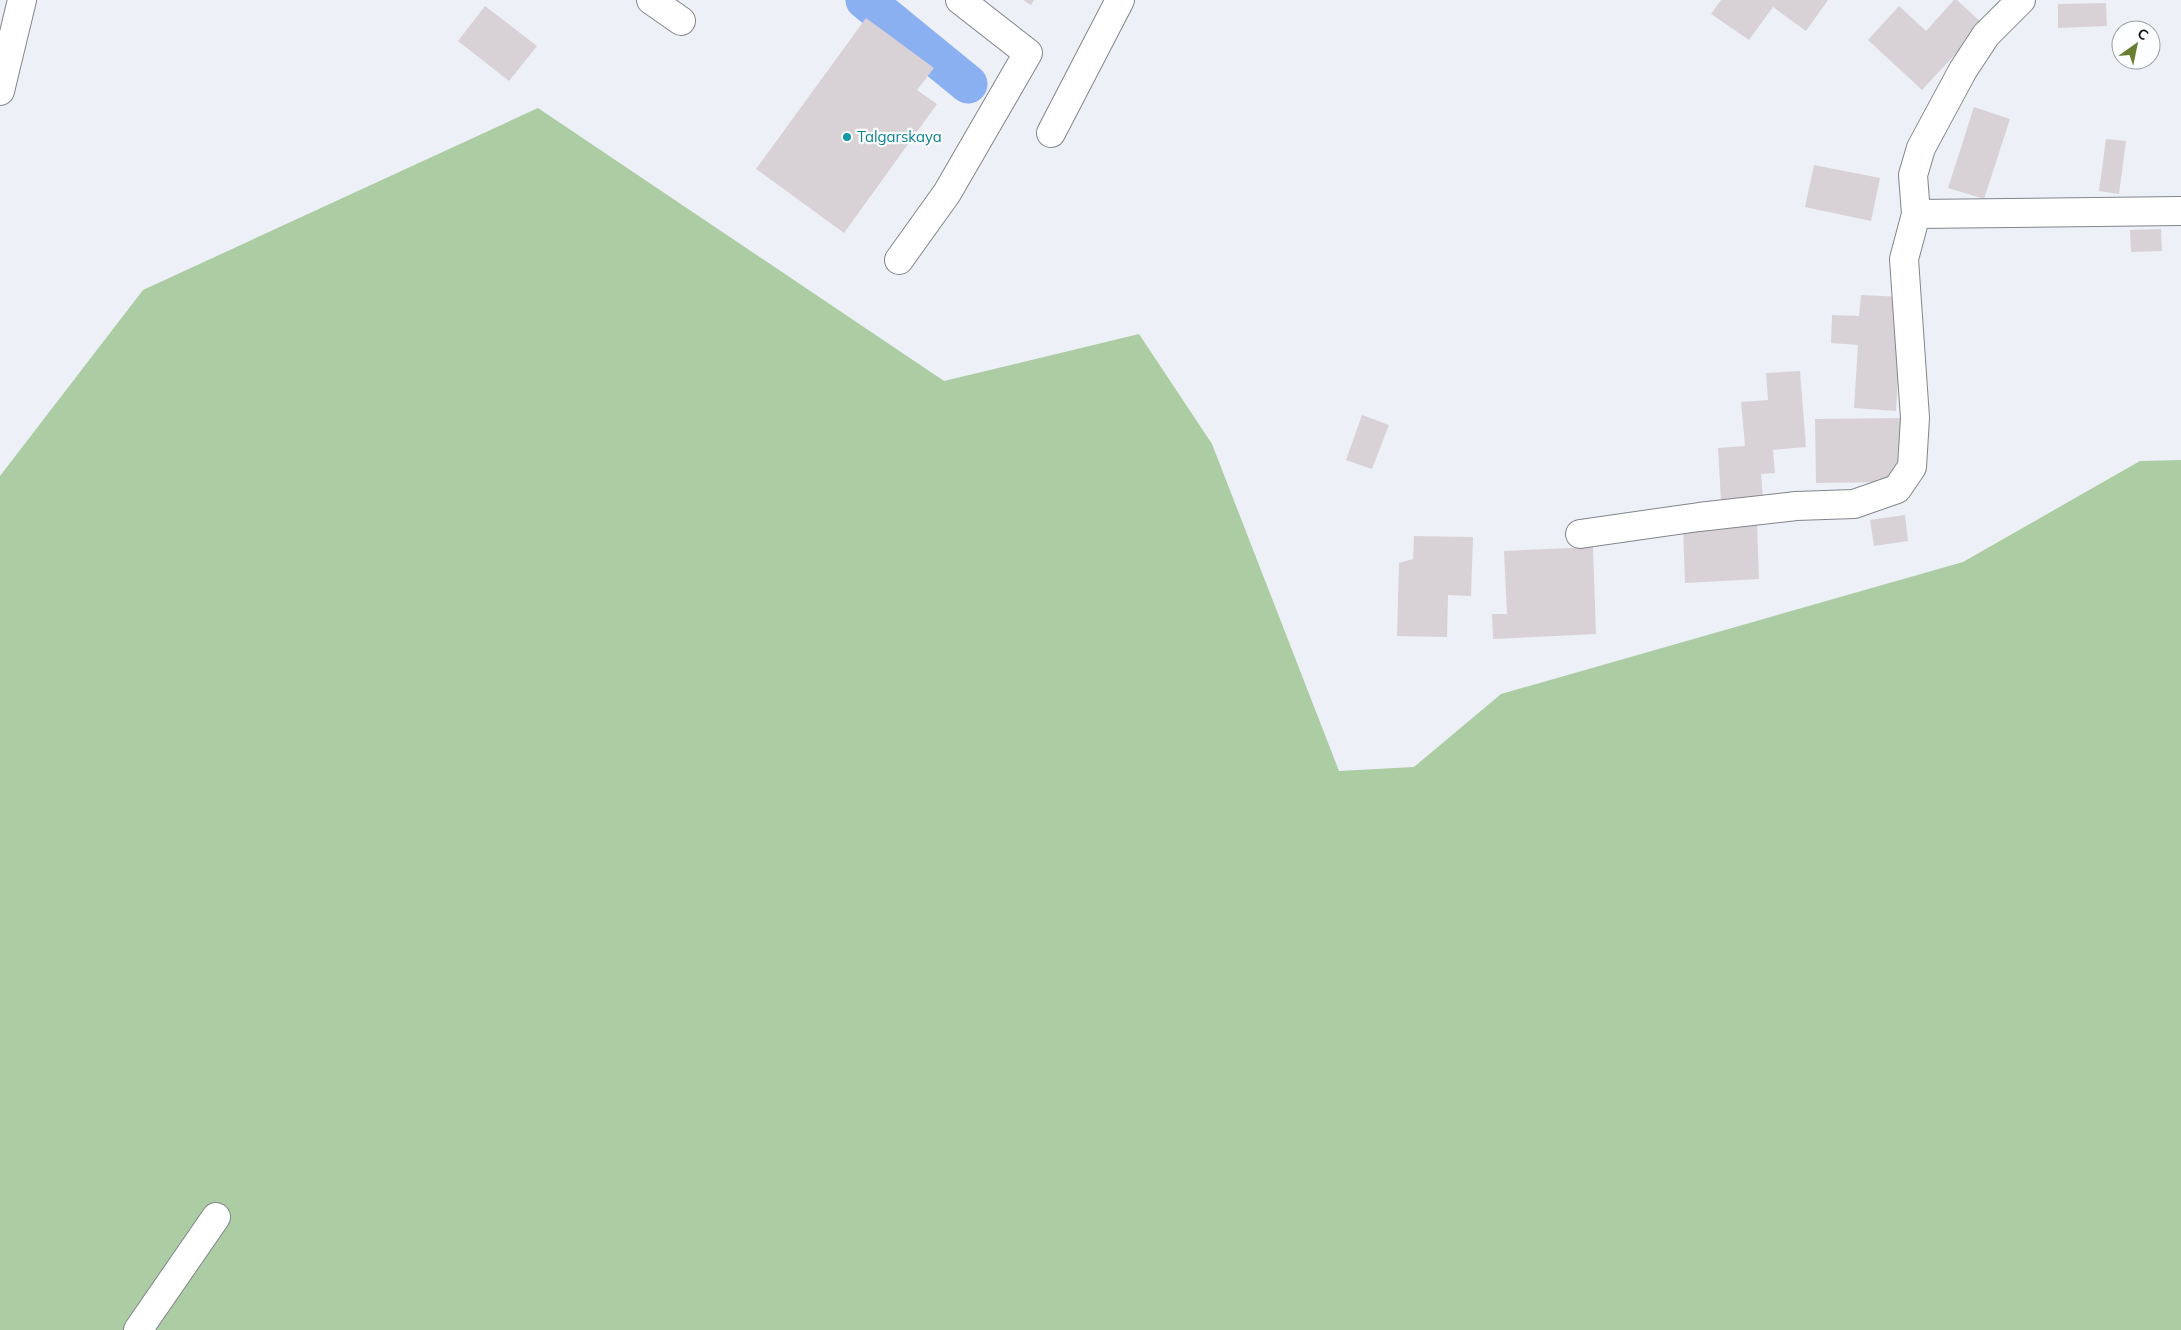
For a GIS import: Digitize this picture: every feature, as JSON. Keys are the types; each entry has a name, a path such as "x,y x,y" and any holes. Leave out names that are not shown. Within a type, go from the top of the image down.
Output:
{"street":[{"path":"0,91 22,0"},
{"path":"652,0 681,21"},
{"path":"899,260 947,193 1028,53 960,0"},
{"path":"1050,133 1120,0"},
{"path":"1580,534 1786,508 1854,504 1897,489 1912,467 1915,418 1904,259 1916,214 1913,175 1922,148 1963,70 1986,35 2021,0"},
{"path":"1916,214 2181,211"},
{"path":"138,1330 216,1217"}],"green space":[{"path":"538,108 944,381 1139,334 1212,444 1339,771 1414,767 1501,694 1963,562 2140,461 2181,460 2181,1330 0,1330 0,476 143,290"}],"building":[{"path":"1023,0 1034,0 1031,5"},
{"path":"1721,0 1828,0 1806,31 1773,7 1749,40 1711,14"},
{"path":"1954,0 1957,0 1983,24 1922,90 1868,40 1899,6 1926,31"},
{"path":"2106,3 2107,26 2058,28 2058,4"},
{"path":"485,6 537,46 509,81 458,41"},
{"name":"Talgarskaya","path":"866,18 934,68 917,90 937,104 844,233 756,169"},
{"path":"1974,107 2010,119 1984,199 1948,188"},
{"path":"2106,139 2126,141 2119,194 2099,191"},
{"path":"1814,165 1880,178 1871,221 1805,207"},
{"path":"2161,229 2162,251 2131,252 2130,230"},
{"path":"1861,295 1903,297 1896,411 1854,408 1858,345 1831,343 1832,315 1859,316"},
{"path":"1800,371 1806,447 1773,450 1775,473 1761,474 1763,498 1721,501 1718,448 1745,446 1741,402 1768,400 1766,373"},
{"path":"1362,415 1389,425 1372,469 1346,460"},
{"path":"1902,418 1903,458 1887,482 1816,483 1815,419"},
{"path":"1905,515 1908,541 1874,546 1870,520"},
{"path":"1757,523 1759,579 1685,583 1683,526"},
{"path":"1414,536 1473,537 1471,596 1448,595 1447,637 1397,636 1399,563 1413,559"},
{"path":"1593,547 1596,634 1493,639 1492,614 1507,614 1504,551"}],"waterway":[{"path":"865,0 968,84"}],"place":[{"name":"Talgarskaya","path":"847,137"}]}
